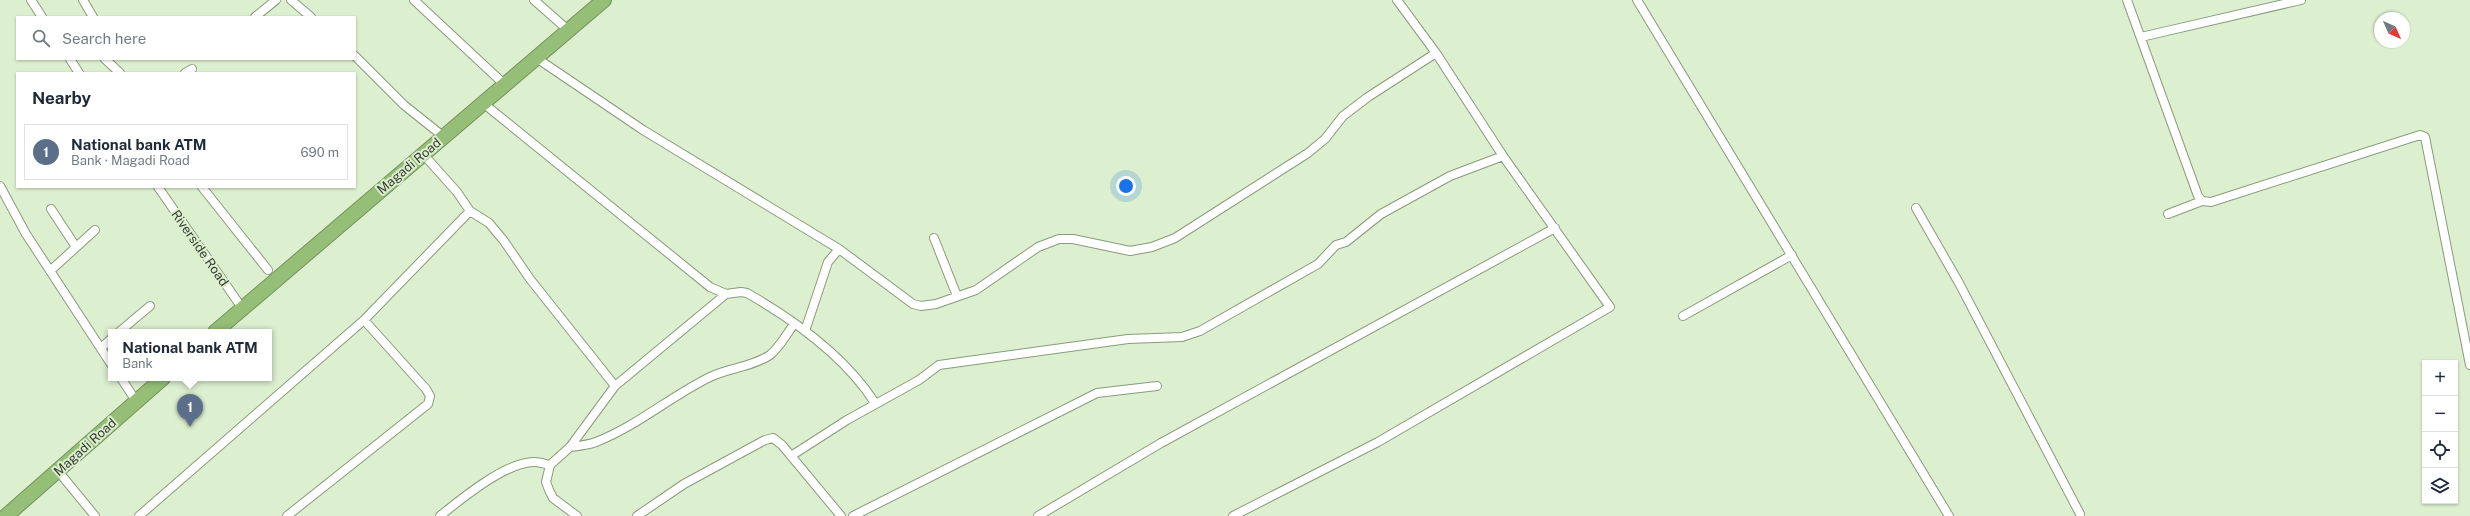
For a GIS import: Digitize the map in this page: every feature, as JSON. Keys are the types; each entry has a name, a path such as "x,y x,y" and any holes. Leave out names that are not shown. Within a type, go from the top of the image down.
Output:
{"highway":[{"name":"Magadi Road","path":"218,329 444,137 535,57 604,0"},
{"name":"Magadi Road","path":"6,516 159,381"}],"street":[{"path":"31,0 41,16"},
{"path":"83,0 92,16"},
{"path":"256,16 276,0"},
{"path":"291,0 310,16"},
{"path":"414,0 504,84"},
{"path":"534,0 568,30"},
{"path":"1233,516 1378,442 1610,307 1504,156 1436,53 1397,0"},
{"path":"1637,0 1949,516"},
{"path":"2127,0 2198,196 2202,201"},
{"path":"2141,37 2300,0"},
{"path":"535,57 643,130 839,249 912,304 921,306 936,304 976,290 1038,247 1059,239 1073,239 1130,251 1152,247 1175,238 1308,153 1325,139 1343,116 1368,97 1436,53"},
{"path":"356,57 404,105 444,137"},
{"path":"71,60 78,72"},
{"path":"105,60 119,72"},
{"path":"482,103 710,287 726,294 741,292 747,293 805,331 844,363 864,386 876,403"},
{"path":"2168,214 2202,201 2211,202 2420,135 2425,137 2470,366"},
{"path":"423,154 457,192 470,211 489,223 504,241 530,279 615,386"},
{"path":"791,456 876,403 919,380 939,365 1128,339 1182,337 1200,332 1318,264 1336,245 1346,242 1381,214 1450,176 1504,156"},
{"path":"0,186 26,234 108,359"},
{"name":"Riverside Road","path":"159,188 242,308"},
{"path":"203,188 268,270"},
{"path":"1916,208 1959,283 2079,515"},
{"path":"51,210 76,248"},
{"path":"139,516 364,320 470,211"},
{"path":"1038,516 1161,443 1555,228"},
{"path":"50,271 95,230"},
{"path":"934,238 957,296"},
{"path":"805,331 828,262 839,249"},
{"path":"1683,316 1792,255"},
{"path":"578,516 553,498 546,482 550,466 570,447 615,386 726,294"},
{"path":"123,329 150,306"},
{"path":"287,516 428,404 430,396 426,389 364,320"},
{"path":"570,447 596,442 634,423 691,386 722,371 754,363 768,356 778,348 794,324"},
{"path":"101,348 108,342"},
{"path":"123,381 136,401"},
{"path":"853,516 1097,393 1157,386"},
{"path":"637,516 684,484 765,440 773,438 791,456 841,516"},
{"path":"440,516 485,481 512,469 534,462 550,466"},
{"path":"58,471 95,516"}],"place":[{"name":"National bank ATM","path":"190,427"}]}
